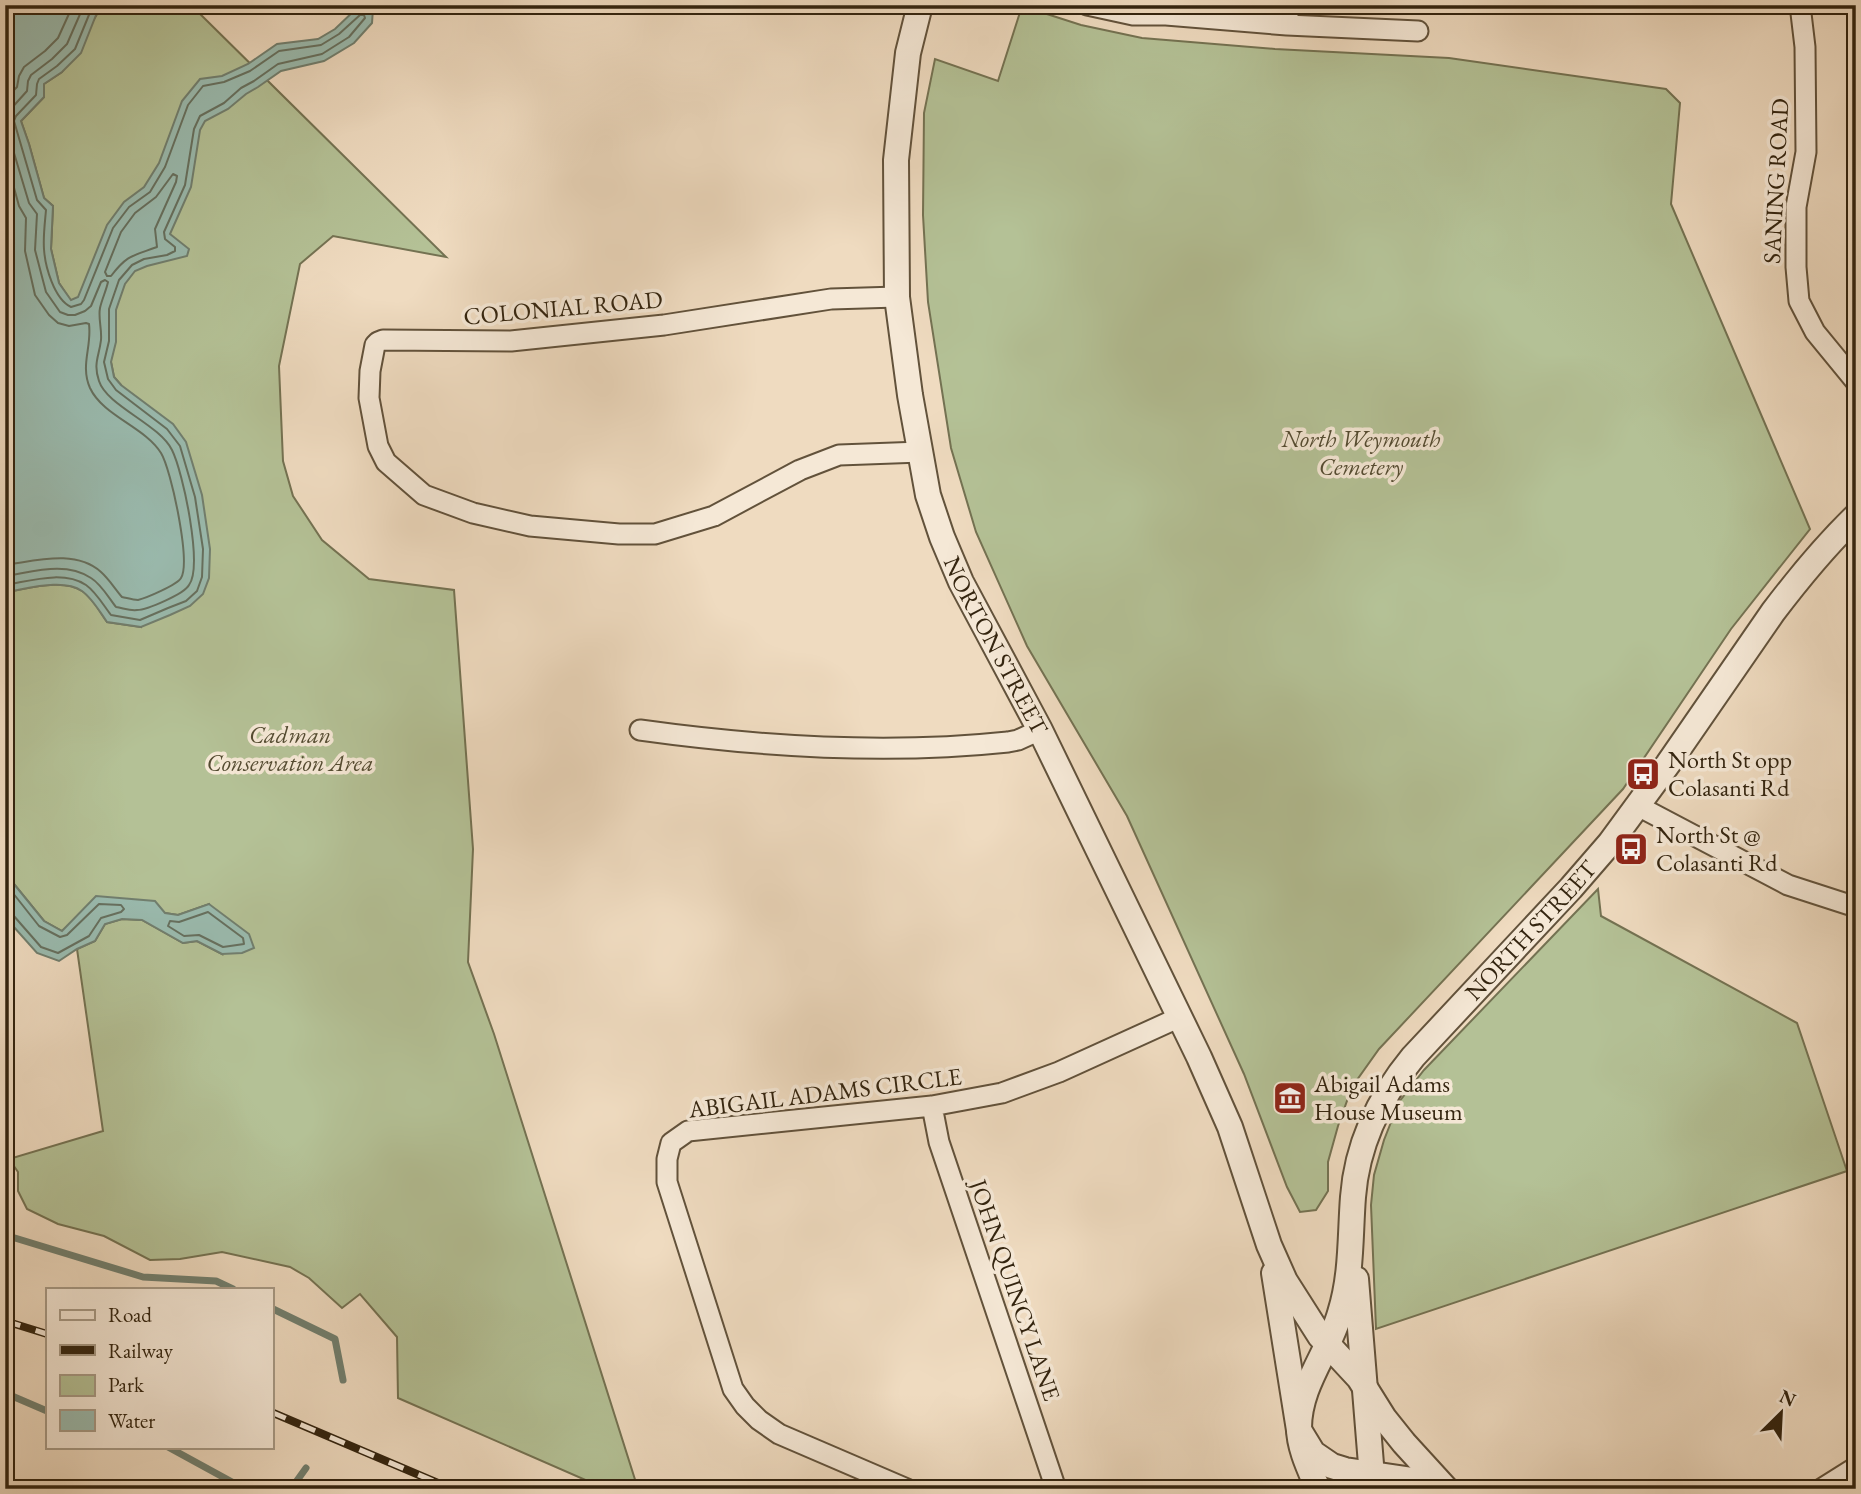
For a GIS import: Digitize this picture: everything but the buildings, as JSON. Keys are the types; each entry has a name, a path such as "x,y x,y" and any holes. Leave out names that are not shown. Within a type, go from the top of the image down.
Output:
{"street":[{"name":"NORTON STREET","path":"920,5 908,52 896,160 897,297 928,495 942,537 961,582 1040,730 1199,1057 1230,1127 1269,1245 1293,1296 1311,1324 1365,1387 1389,1425 1443,1487"},
{"path":"1087,5 1133,15 1288,15 1418,31"},
{"name":"SANING ROAD","path":"1800,5 1805,47 1806,152 1796,207 1799,301 1815,332 1856,382"},
{"name":"COLONIAL ROAD","path":"897,297 831,299 664,325 511,341 383,341 375,345 369,398 378,446 386,462 425,495 473,513 530,526 619,534 655,534 713,516 800,470 839,455 921,452"},
{"name":"NORTH STREET","path":"1318,1489 1299,1430 1301,1405 1341,1312 1350,1258 1353,1195 1362,1149 1372,1120 1388,1091 1413,1057 1610,843 1784,597 1856,516"},
{"path":"640,730 800,746 862,749 1008,742 1040,730"},
{"path":"1638,806 1788,884 1856,907"},
{"name":"ABIGAIL ADAMS CIRCLE","path":"906,1489 779,1434 759,1420 733,1389 667,1182 667,1159 671,1143 688,1131 932,1106 1002,1093 1059,1072 1180,1017"},
{"name":"JOHN QUINCY LANE","path":"932,1106 939,1142 1056,1489"},
{"name":"NORTH STREET","path":"1352,1230 1373,1481"},
{"name":"NORTON STREET","path":"1269,1245 1299,1430"},
{"path":"1299,1430 1313,1453 1322,1461 1373,1481 1443,1487"},
{"path":"1822,1489 1856,1467"}],"green space":[{"name":"Cadman Conservation Area","path":"100,5 191,5 446,257 333,236 300,264 279,366 283,461 293,496 322,540 369,579 454,590 473,849 468,962 494,1034 638,1489 606,1489 398,1398 397,1337 360,1294 342,1308 309,1278 290,1267 222,1252 180,1259 150,1260 104,1236 58,1224 27,1209 18,1191 18,1172 9,1159 103,1131 77,949 95,941 105,924 122,919 142,920 183,943 197,941 222,954 209,904 178,915 165,913 75,919 62,931 44,921 5,873 5,592 55,585 74,587 89,597 107,622 141,627 121,385 114,377 111,362 59,283 51,249 53,206 44,198 21,121 44,97 44,84 62,72"},
{"name":"North Weymouth Cemetery","path":"1022,6 1081,25 1142,38 1275,49 1449,58 1666,89 1680,103 1671,204 1810,529 1731,629 1623,789 1379,1049 1352,1087 1328,1162 1328,1191 1316,1210 1300,1212 1287,1187 1244,1074 1127,816 1027,646 976,532 951,448 928,302 923,215 924,113 935,59 998,81"},
{"path":"1598,889 1601,916 1797,1023 1847,1171 1376,1329 1371,1205 1374,1175 1399,1102 1424,1070"}],"water":[{"path":"5,5 100,5 81,53 62,72 44,84 44,97 21,121 44,198 53,206 51,249 59,283 71,300 78,297 107,225 124,202 144,187 159,163 182,101 200,79 222,76 248,64 277,44 318,39 335,29 357,5 368,5 373,9 372,23 354,43 324,61 281,71 228,109 205,121 200,130 191,187 170,234 189,249 187,256 135,271 125,284 116,310 116,342 111,362 114,377 173,424 186,442 202,495 210,549 209,578 203,594 190,606 141,627 107,622 89,597 74,587 55,585 5,592"},
{"path":"5,873 44,921 62,931 96,896 155,901 165,913 178,915 209,904 249,934 254,948 242,953 222,954 197,941 183,943 142,920 122,919 105,924 95,941 59,961 37,953 5,917"}],"waterway":[{"path":"5,1235 143,1277 216,1281 231,1288"},
{"path":"273,1309 335,1339 343,1380"},
{"path":"5,1393 46,1411"},
{"path":"170,1448 232,1482 253,1489"},
{"path":"291,1489 306,1468"}],"railway":[{"path":"5,1321 46,1334"},
{"path":"273,1413 452,1489"}],"place":[{"name":"North St opp Colasanti Rd","path":"1643,774"},
{"name":"North St @ Colasanti Rd","path":"1631,849"},
{"name":"Abigail Adams House Museum","path":"1290,1098"}]}
